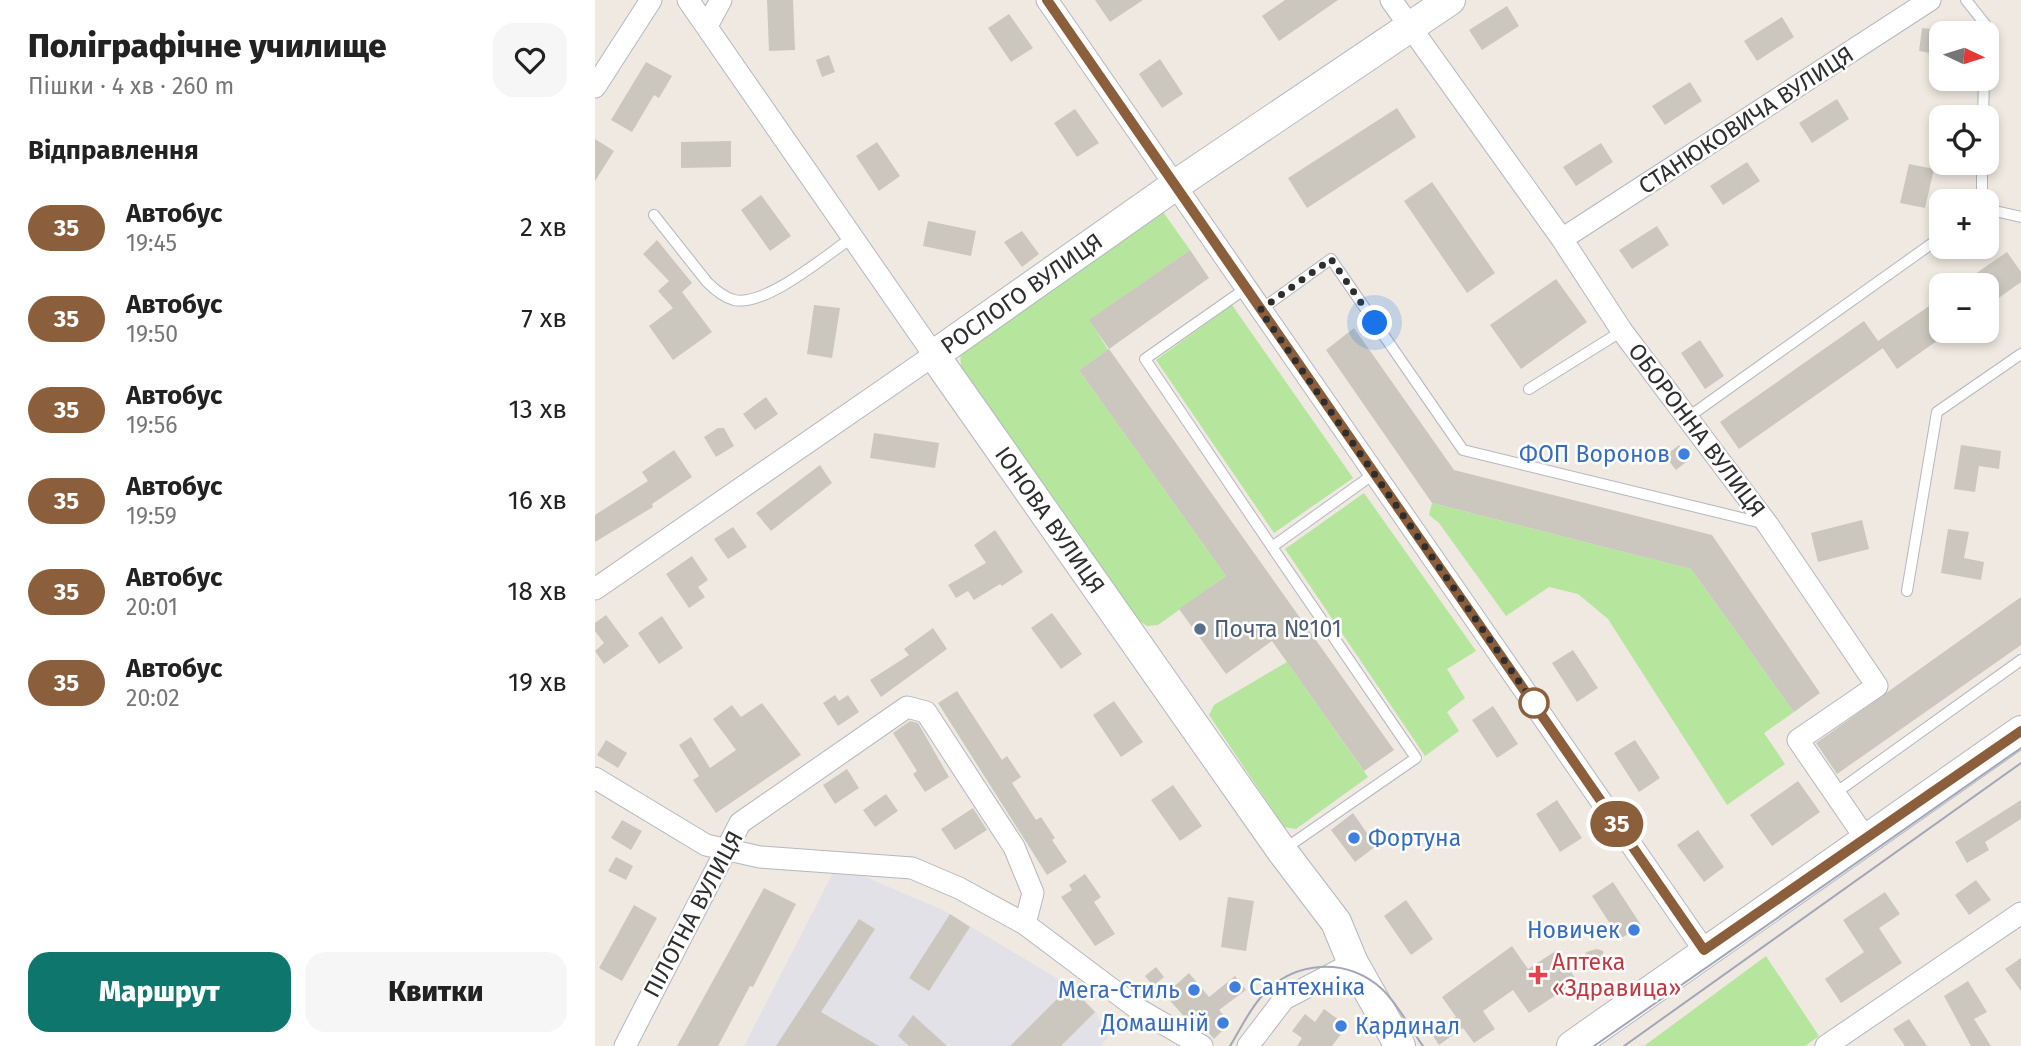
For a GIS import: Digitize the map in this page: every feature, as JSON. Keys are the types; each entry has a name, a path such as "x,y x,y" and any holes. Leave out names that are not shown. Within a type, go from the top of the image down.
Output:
{"street":[{"path":"595,87 651,0"},
{"name":"ІОНОВА ВУЛИЦЯ","path":"688,0 1282,851 1336,922 1353,963 1399,1046"},
{"path":"707,26 721,0"},
{"path":"1047,0 1704,950"},
{"name":"ОБОРОННА ВУЛИЦЯ","path":"1391,0 1562,239 1622,331 1768,525 1877,686 1798,740 1866,839"},
{"name":"РОСЛОГО ВУЛИЦЯ","path":"595,589 935,355 1174,186 1450,0"},
{"name":"СТАНЮКОВИЧА ВУЛИЦЯ","path":"1562,239 1930,0"},
{"name":"ПІЛОТНА ВУЛИЦЯ","path":"625,1046 740,823 908,707 926,712 1014,847 1033,893 1025,924"},
{"path":"1571,1046 1704,950 2021,732"},
{"path":"595,778 706,845 773,858 912,868 959,888 1025,924 1138,1009 1202,1046"},
{"path":"1826,1046 2021,914"},
{"path":"1248,1046 1284,999 1353,963"}],"lane":[{"path":"1966,0 1983,21"},
{"path":"1999,212 2021,217"},
{"path":"654,215 707,282 716,291 734,300 753,299 773,291 853,237"},
{"path":"1687,418 1929,246"},
{"path":"1260,310 1331,259 1463,450 1768,525"},
{"path":"1245,289 1145,359 1416,758 1282,851"},
{"path":"1529,389 1622,331"},
{"path":"1907,591 1937,412 2021,354"},
{"path":"1272,547 1375,474"},
{"path":"1834,794 2021,660"}],"shaded area":[{"path":"837,865 943,910 1070,986 1096,1012 1108,1038 1100,1046 744,1046"}],"green space":[{"path":"1161,209 1190,250 1090,320 1108,350 1079,370 1226,576 1158,625 1147,626 1138,620 961,370 960,349"},
{"path":"1232,305 1353,478 1274,533 1156,360"},
{"path":"1364,493 1476,651 1447,669 1465,698 1447,712 1459,731 1425,756 1285,549"},
{"path":"1432,503 1691,569 1794,712 1764,733 1785,764 1727,805 1608,619 1578,594 1549,587 1506,616 1439,523 1429,515"},
{"path":"1287,662 1368,777 1296,829 1284,827 1209,715 1214,705"},
{"path":"1766,956 1819,1036 1805,1046 1644,1046"}],"building":[{"path":"767,0 793,0 795,50 769,51"},
{"path":"1095,0 1143,0 1110,22"},
{"path":"1285,0 1338,0 1279,41 1262,16"},
{"path":"1507,6 1519,26 1482,50 1469,30"},
{"path":"1009,14 1033,48 1011,62 988,28"},
{"path":"1782,17 1794,37 1757,61 1744,41"},
{"path":"1922,28 1929,29 1929,53 1919,51"},
{"path":"829,55 835,72 822,77 816,60"},
{"path":"1160,59 1183,94 1162,108 1139,74"},
{"path":"646,62 672,76 659,98 654,95 632,132 611,120"},
{"path":"1690,82 1702,101 1665,125 1652,106"},
{"path":"1837,99 1849,119 1812,143 1799,123"},
{"path":"1397,108 1416,137 1307,208 1288,178"},
{"path":"1075,109 1099,143 1077,157 1054,123"},
{"path":"595,139 614,151 595,181"},
{"path":"731,141 731,167 681,168 681,142"},
{"path":"877,142 900,176 879,191 856,156"},
{"path":"1601,143 1613,162 1576,186 1563,167"},
{"path":"1747,162 1760,181 1723,205 1710,186"},
{"path":"1909,164 1929,168 1929,175 1933,175 1925,208 1900,203"},
{"path":"1432,182 1495,273 1467,293 1404,201"},
{"path":"761,195 791,236 770,251 741,210"},
{"path":"928,221 976,231 971,256 923,246"},
{"path":"1657,226 1669,245 1632,269 1619,250"},
{"path":"1022,231 1039,254 1022,267 1004,242"},
{"path":"657,240 692,283 682,292 712,332 673,360 649,326 673,308 658,291 669,281 643,254"},
{"path":"1190,250 1209,278 1109,349 1089,320"},
{"path":"2007,252 2021,272 2021,282 1999,298 1999,273 1976,273"},
{"path":"1556,279 1587,322 1521,369 1490,325"},
{"path":"814,305 840,308 832,358 807,354"},
{"path":"1929,306 1929,343 1934,343 1897,369 1878,341"},
{"path":"1864,321 1883,348 1739,449 1720,422"},
{"path":"1354,328 1454,470 1712,535 1820,693 1794,712 1691,569 1432,503 1326,350"},
{"path":"1700,340 1724,376 1705,389 1681,353"},
{"path":"1109,349 1394,750 1364,771 1272,641 1226,674 1179,609 1226,576 1079,370"},
{"path":"766,397 778,414 755,430 743,414"},
{"path":"718,428 724,428 734,446 716,457 704,437"},
{"path":"874,433 939,443 935,468 870,458"},
{"path":"1679,445 1690,459 1676,470 1665,456"},
{"path":"1961,445 2001,451 1999,469 1979,466 1975,492 1954,489"},
{"path":"674,450 692,477 652,504 653,507 595,542 595,515 648,481 642,472"},
{"path":"820,465 832,483 771,531 756,513"},
{"path":"1862,520 1869,549 1818,562 1811,533"},
{"path":"733,527 747,547 728,559 714,539"},
{"path":"1948,529 1969,532 1964,558 1984,562 1981,580 1941,573"},
{"path":"995,530 1023,572 974,600 968,591 956,598 948,585 986,563 974,545"},
{"path":"692,556 708,580 698,587 705,597 689,608 666,574"},
{"path":"2021,597 2021,645 1837,774 1816,743"},
{"path":"1052,613 1082,654 1061,669 1031,628"},
{"path":"606,615 629,646 604,664 595,651 604,643 595,631 595,623"},
{"path":"662,616 683,648 659,664 638,633"},
{"path":"933,628 947,649 881,697 870,680 909,655 904,649"},
{"path":"1573,650 1598,688 1577,702 1552,663"},
{"path":"957,691 1002,760 1007,756 1021,777 1012,783 1036,820 1041,817 1067,862 1047,875 938,703"},
{"path":"835,695 839,701 848,695 859,712 838,726 823,703"},
{"path":"1114,701 1143,742 1121,757 1093,715"},
{"path":"762,703 801,755 716,813 693,780 699,776 679,745 691,737 710,768 736,750 713,719 732,705 741,717"},
{"path":"1493,706 1518,744 1497,758 1472,720"},
{"path":"910,721 918,723 949,777 925,792 913,774 917,771 893,733"},
{"path":"606,740 627,753 618,768 597,755"},
{"path":"1635,740 1660,778 1639,792 1614,753"},
{"path":"847,769 859,788 835,804 823,785"},
{"path":"1798,781 1820,812 1772,846 1750,815"},
{"path":"1173,785 1202,826 1180,841 1151,800"},
{"path":"886,794 898,811 875,827 863,810"},
{"path":"1557,800 1582,838 1560,852 1536,814"},
{"path":"2021,800 2021,819 1985,842 1989,850 1967,863 1955,842"},
{"path":"973,808 987,830 955,850 941,829"},
{"name":"Фортуна","path":"1353,813 1376,846 1355,862 1331,830"},
{"path":"622,820 642,831 631,850 611,838"},
{"path":"1698,830 1724,867 1704,882 1677,845"},
{"path":"616,857 633,866 626,880 608,871"},
{"path":"1085,874 1101,897 1094,902 1115,934 1095,946 1061,897 1072,890 1069,885"},
{"path":"1976,880 1991,900 1969,915 1955,895"},
{"path":"1613,882 1641,925 1620,939 1592,896"},
{"path":"764,888 796,904 753,987 750,986 718,1046 677,1046"},
{"path":"1885,892 1900,914 1879,928 1902,963 1841,1003 1825,979 1864,952 1843,920"},
{"path":"1228,897 1254,901 1246,951 1221,947"},
{"path":"1406,900 1433,939 1411,955 1384,916"},
{"path":"634,905 657,918 622,981 599,968"},
{"path":"950,914 970,927 929,991 909,978"},
{"path":"859,919 875,929 821,1012 879,1046 776,1046"},
{"path":"1512,946 1528,969 1557,950 1577,981 1529,1013 1513,990 1483,1011 1495,1029 1474,1043 1463,1028 1439,1045 1431,1033 1456,1017 1442,997"},
{"path":"1597,949 1603,951 1604,966 1594,971 1580,968 1586,952"},
{"path":"2021,958 2021,991 2005,969"},
{"path":"1156,967 1164,977 1153,986 1145,976"},
{"path":"1189,973 1209,997 1235,976 1246,990 1219,1010 1230,1023 1214,1039 1195,1017 1189,1022 1165,995"},
{"path":"1968,981 1987,1012 1974,1019 1991,1046 1971,1046 1944,996"},
{"path":"1070,986 1095,1012 1061,1046 1010,1046"},
{"path":"1324,1009 1347,1026 1332,1046 1297,1046 1302,1038 1292,1031 1305,1014 1315,1022"},
{"path":"913,1015 947,1046 909,1046 898,1036"},
{"path":"1909,1019 1927,1046 1905,1046 1893,1029"}],"tram line":[{"path":"1594,1046 2021,748"},
{"path":"1624,1046 2021,763"},
{"path":"1230,1046 1253,1007 1275,984 1289,975 1321,967 1353,972 1382,989 1399,1009 1423,1046"}],"bus line":[{"name":"35","path":"1047,0 1704,950 2021,731"}],"place":[{"name":"ФОП Воронов","path":"1684,454"},
{"name":"Почта №101","path":"1200,629"},
{"name":"Фортуна","path":"1354,838"},
{"name":"Новичек","path":"1634,930"},
{"name":"Аптека «Здравица»","path":"1538,975"},
{"name":"Сантехніка","path":"1235,987"},
{"name":"Мега-Стиль","path":"1194,990"},
{"name":"Домашній","path":"1223,1023"},
{"name":"Кардинал","path":"1341,1026"}],"route":[{"path":"1375,323 1331,259 1260,310 1538,709 1534,703"}]}
